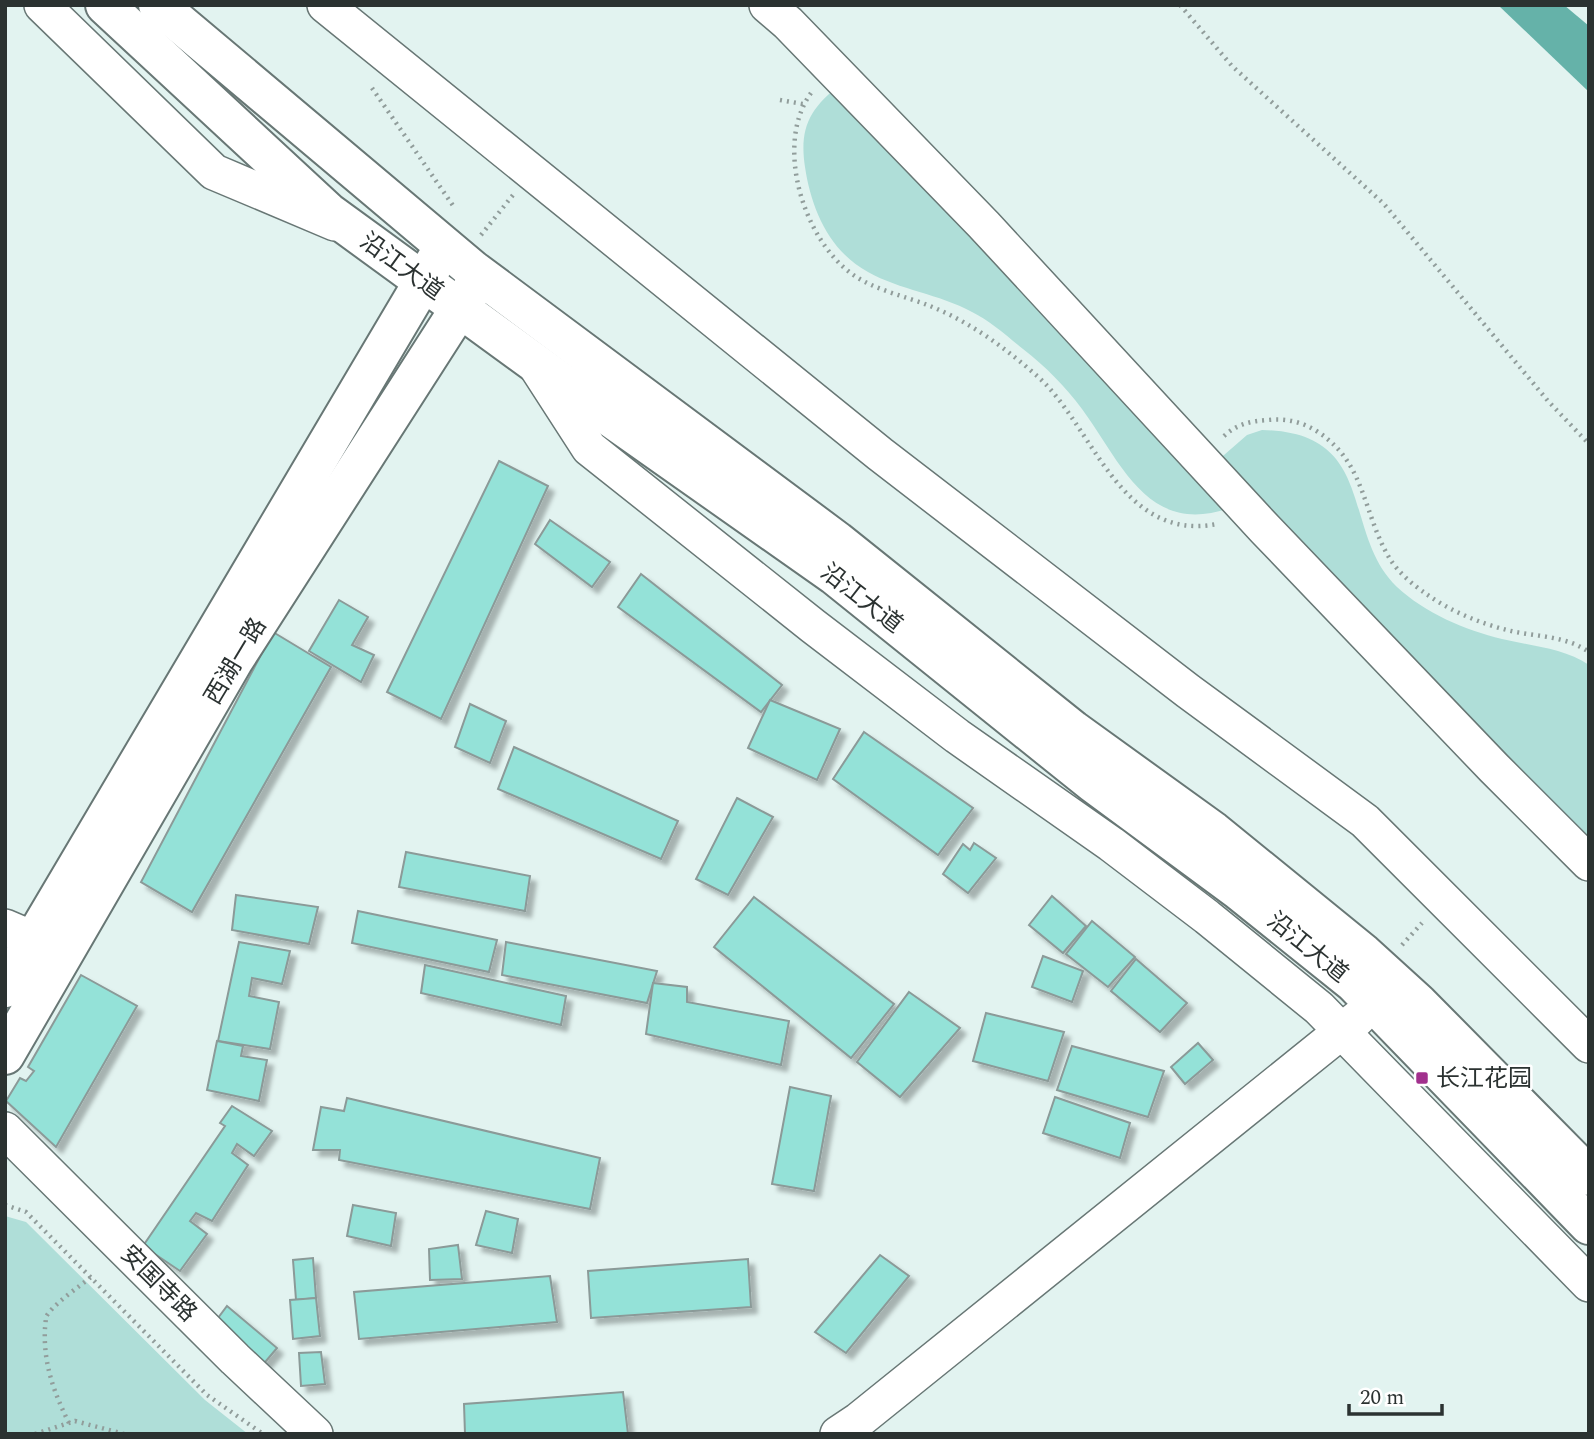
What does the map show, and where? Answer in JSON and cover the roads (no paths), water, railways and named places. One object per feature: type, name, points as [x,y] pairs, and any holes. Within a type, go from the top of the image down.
[{"type":"main road","name":"沿江大道","points":[[106,5],[328,212],[354,232],[834,575],[1093,783],[1248,899],[1354,983],[1377,987],[1418,1003],[1589,1176]]},
{"type":"main road","name":"沿江大道","points":[[158,5],[462,261],[837,541],[1073,730],[1213,831],[1377,987],[1589,1225]]},
{"type":"main road","name":"西湖一路","points":[[5,988],[19,933],[423,283],[462,261]]},
{"type":"main road","name":"西湖一路","points":[[5,1055],[234,660],[459,309],[462,261]]},
{"type":"street","points":[[42,5],[214,172],[354,232]]},
{"type":"street","points":[[325,5],[891,463],[1188,691],[1365,821],[1589,1045]]},
{"type":"street","points":[[767,5],[788,23],[984,225],[1252,515],[1494,768],[1589,863]]},
{"type":"street","points":[[534,363],[589,447],[813,626],[946,727],[1111,844],[1207,917],[1319,1008],[1589,1284]]},
{"type":"street","points":[[838,1434],[859,1420],[1342,1031],[1377,987]]},
{"type":"street","name":"安国寺路","points":[[5,1130],[235,1359],[316,1434]]},
{"type":"place","name":"长江花园","points":[[1422,1078]]}]
